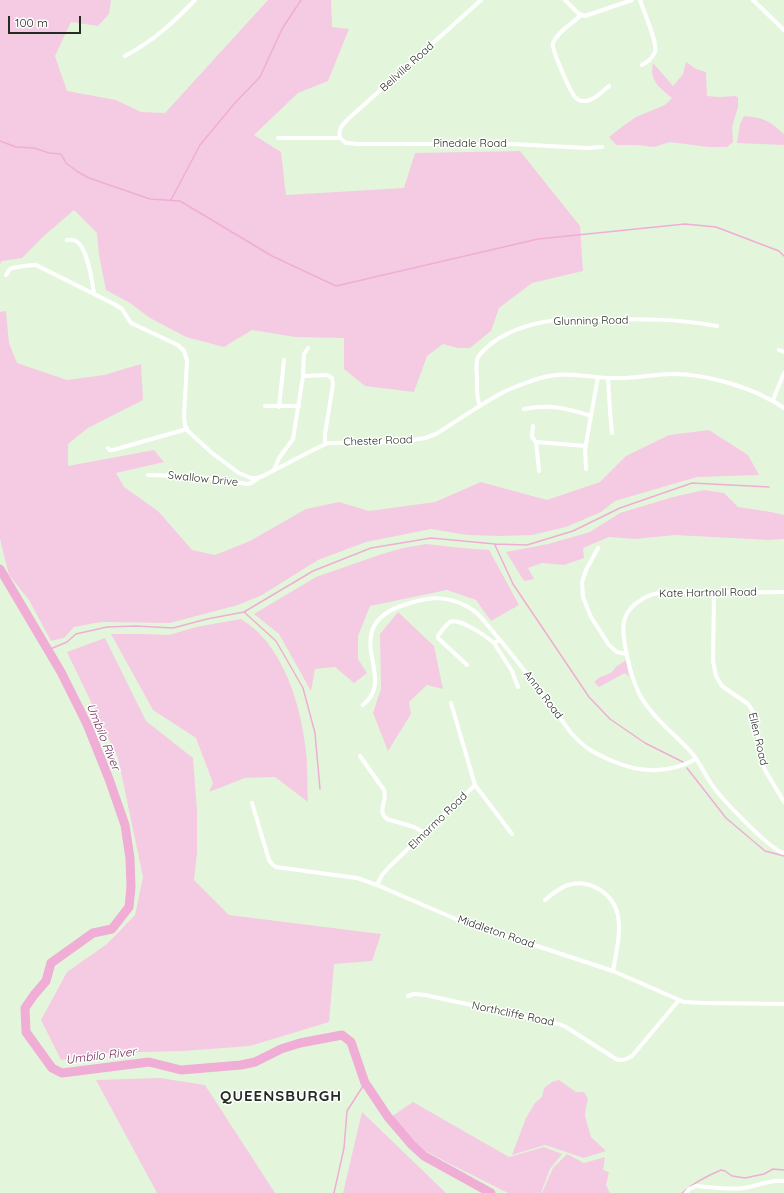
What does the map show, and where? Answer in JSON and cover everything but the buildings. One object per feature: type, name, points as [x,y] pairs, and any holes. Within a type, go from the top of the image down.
[{"type":"street","points":[[125,56],[152,40],[173,23],[196,0]]},
{"type":"street","name":"Bellville Road","points":[[340,138],[339,135],[341,128],[348,120],[481,0]]},
{"type":"street","points":[[565,0],[581,15],[585,16],[632,0]]},
{"type":"street","points":[[640,0],[656,48],[650,61],[642,65]]},
{"type":"street","points":[[753,0],[784,30]]},
{"type":"street","points":[[581,15],[557,37],[553,44],[554,54],[572,94],[577,99],[582,101],[589,100],[609,86]]},
{"type":"street","name":"Pinedale Road","points":[[278,138],[340,138],[346,143],[358,144],[512,144],[587,148],[602,147]]},
{"type":"street","points":[[67,240],[77,241],[83,249],[89,262],[94,294]]},
{"type":"street","points":[[6,275],[10,269],[34,265],[114,304],[122,309],[131,323],[178,345],[186,355],[188,363],[184,418],[187,429],[193,437],[236,472],[244,476],[257,478]]},
{"type":"street","name":"Glunning Road","points":[[480,406],[477,395],[476,365],[478,358],[480,354],[497,339],[510,332],[544,322],[557,320],[665,320],[702,323],[717,326]]},
{"type":"street","points":[[274,470],[279,458],[293,439],[303,376],[304,354],[308,348]]},
{"type":"street","points":[[779,350],[784,352]]},
{"type":"street","points":[[279,407],[284,360]]},
{"type":"street","points":[[773,400],[784,373]]},
{"type":"street","name":"Chester Road","points":[[257,478],[325,444],[336,442],[399,442],[424,438],[436,434],[501,394],[516,387],[550,376],[563,374],[608,378],[627,378],[664,374],[689,375],[729,383],[773,400],[784,408]]},
{"type":"street","points":[[303,376],[327,375],[332,378],[333,384],[325,434],[325,444]]},
{"type":"street","points":[[586,469],[586,446],[598,377]]},
{"type":"street","points":[[608,378],[612,433]]},
{"type":"street","points":[[265,406],[299,406]]},
{"type":"street","points":[[524,409],[537,406],[549,406],[569,409],[592,416]]},
{"type":"street","points":[[533,426],[532,437],[536,442],[539,471]]},
{"type":"street","points":[[108,448],[113,450],[187,429]]},
{"type":"street","points":[[536,442],[586,446]]},
{"type":"street","name":"Swallow Drive","points":[[148,475],[210,478],[246,484],[251,483],[257,478]]},
{"type":"street","points":[[598,548],[586,570],[582,582],[584,597],[589,612],[609,645],[617,652],[627,654]]},
{"type":"street","name":"Kate Hartnoll Road","points":[[784,592],[691,591],[660,592],[651,594],[642,599],[628,611],[624,621],[623,633],[627,654],[636,685],[644,701],[657,718],[696,758],[711,784],[731,808],[770,844],[781,853],[784,853]]},
{"type":"street","name":"Ellen Road","points":[[714,592],[713,661],[716,676],[722,686],[748,704],[754,713],[762,762],[765,770],[784,802]]},
{"type":"street","name":"Anna Road","points":[[363,705],[371,698],[375,682],[375,672],[370,645],[372,632],[376,624],[384,615],[401,606],[428,598],[452,600],[474,610],[509,650],[572,734],[582,745],[619,764],[643,770],[657,770],[681,766],[696,758]]},
{"type":"street","points":[[467,665],[438,638],[449,623],[455,621],[462,622],[494,643],[512,671],[518,687]]},
{"type":"street","points":[[494,643],[500,640]]},
{"type":"street","name":"Elmarmo Road","points":[[377,884],[382,875],[390,866],[475,785],[451,703]]},
{"type":"street","points":[[360,756],[384,790],[386,796],[382,810],[385,817],[425,832]]},
{"type":"street","points":[[475,785],[512,834]]},
{"type":"street","name":"Middleton Road","points":[[252,803],[267,856],[270,863],[279,867],[355,877],[377,884],[458,920],[613,971],[679,1000],[690,1002],[784,1004]]},
{"type":"street","points":[[545,900],[559,889],[570,885],[582,884],[597,887],[606,893],[618,914],[619,936],[613,971]]},
{"type":"street","name":"Northcliffe Road","points":[[408,996],[414,994],[425,995],[560,1024],[621,1061],[632,1056],[679,1000]]},
{"type":"street","points":[[686,1193],[696,1186],[742,1188],[757,1186],[775,1180],[784,1180]]},
{"type":"shaded area","points":[[0,0],[111,0],[109,14],[98,26],[71,22],[55,56],[67,91],[116,100],[141,112],[165,113],[268,0],[331,0],[332,27],[349,29],[328,81],[298,93],[254,135],[281,152],[286,195],[404,188],[415,153],[520,151],[580,226],[583,271],[532,283],[499,308],[491,331],[470,348],[458,348],[443,344],[427,356],[414,392],[365,386],[344,369],[344,338],[295,337],[252,330],[224,347],[186,337],[150,318],[130,303],[106,290],[99,255],[97,233],[74,210],[45,235],[22,258],[2,261],[0,264]]},
{"type":"shaded area","points":[[686,62],[696,69],[706,72],[707,96],[738,97],[738,107],[732,127],[733,142],[727,147],[708,147],[670,142],[654,147],[616,145],[609,137],[636,117],[665,105],[672,98],[656,84],[652,69],[653,63],[673,86],[683,74]]},
{"type":"shaded area","points":[[744,116],[766,120],[784,134],[784,145],[737,143],[740,124]]},
{"type":"shaded area","points":[[6,311],[9,343],[17,363],[67,380],[104,375],[141,364],[143,400],[88,428],[68,444],[68,466],[154,450],[164,462],[116,473],[124,487],[158,511],[192,550],[215,555],[250,541],[306,509],[339,502],[369,511],[435,502],[481,482],[547,500],[600,482],[626,456],[669,435],[709,430],[748,455],[759,475],[697,477],[615,501],[601,512],[566,527],[532,535],[467,535],[431,529],[366,542],[318,560],[262,595],[238,605],[170,623],[101,622],[74,627],[64,638],[51,641],[29,600],[9,575],[0,539],[0,312]]},
{"type":"shaded area","points":[[704,490],[724,493],[738,507],[784,515],[784,539],[768,540],[675,535],[635,539],[609,537],[583,548],[584,558],[564,565],[542,563],[528,568],[534,579],[524,581],[506,552],[548,544],[590,532],[620,513],[673,497]]},
{"type":"shaded area","points":[[426,544],[489,550],[519,605],[491,621],[476,600],[447,590],[370,606],[358,636],[358,659],[367,673],[354,683],[335,667],[315,669],[311,691],[279,634],[254,614],[316,577],[382,554]]},
{"type":"shaded area","points":[[398,612],[434,646],[443,689],[427,685],[409,702],[411,714],[388,751],[373,713],[381,689],[380,634]]},
{"type":"shaded area","points":[[241,619],[256,630],[268,643],[284,669],[290,684],[303,729],[307,766],[308,802],[275,777],[245,778],[209,792],[213,783],[196,738],[153,710],[111,634],[169,635],[196,627]]},
{"type":"shaded area","points":[[105,638],[146,721],[193,758],[197,811],[197,853],[194,880],[229,915],[381,934],[372,961],[334,964],[329,1022],[250,1046],[183,1051],[106,1053],[61,1060],[41,1020],[67,972],[107,944],[135,915],[143,877],[118,758],[67,652]]},
{"type":"shaded area","points":[[626,660],[629,677],[625,673],[599,687],[594,682],[600,677],[611,673],[616,667]]},
{"type":"shaded area","points":[[160,1078],[205,1085],[275,1193],[157,1193],[96,1080]]},
{"type":"shaded area","points":[[559,1080],[576,1092],[584,1092],[588,1099],[585,1116],[591,1137],[606,1151],[584,1158],[545,1145],[512,1155],[526,1118],[535,1103],[542,1097],[544,1088],[552,1082]]},
{"type":"shaded area","points":[[413,1102],[509,1157],[544,1147],[562,1154],[550,1169],[541,1193],[508,1193],[420,1148],[391,1117]]},
{"type":"shaded area","points":[[362,1112],[446,1193],[343,1193]]},
{"type":"shaded area","points":[[567,1154],[584,1163],[605,1157],[603,1170],[609,1172],[606,1185],[610,1193],[542,1193],[553,1168]]},
{"type":"waterway","points":[[171,200],[200,145],[234,104],[260,77],[282,29],[301,0]]},
{"type":"waterway","points":[[0,141],[16,147],[34,148],[49,153],[61,154],[66,163],[89,178],[150,199],[180,201],[272,256],[336,286],[538,239],[685,224],[716,227],[779,251],[784,256]]},
{"type":"waterway","points":[[48,650],[67,642],[76,634],[107,627],[136,626],[173,628],[207,619],[244,612],[313,571],[371,548],[431,538],[495,544],[527,545],[573,531],[620,508],[692,483],[769,487]]},
{"type":"waterway","points":[[495,545],[513,584],[589,697],[610,719],[645,743],[683,762]]},
{"type":"waterway","name":"Umbilo River","points":[[0,569],[61,672],[87,724],[109,779],[125,825],[130,858],[131,887],[129,907],[112,929],[93,933],[51,963],[46,981],[25,1008],[26,1032],[52,1068],[62,1073],[149,1062],[181,1070],[241,1065],[255,1062],[281,1049],[300,1043],[342,1035],[351,1042],[365,1083],[388,1117],[412,1145],[424,1156],[491,1193]]},
{"type":"waterway","points":[[244,612],[276,641],[303,688],[315,733],[320,789]]},
{"type":"waterway","points":[[687,768],[726,818],[765,851],[784,856]]},
{"type":"waterway","points":[[334,1193],[344,1148],[347,1111],[365,1083]]},
{"type":"waterway","points":[[682,1193],[696,1182],[721,1170],[732,1176],[745,1178],[764,1174],[773,1169],[784,1170]]},
{"type":"district","name":"QUEENSBURGH","points":[[281,1096]]}]
